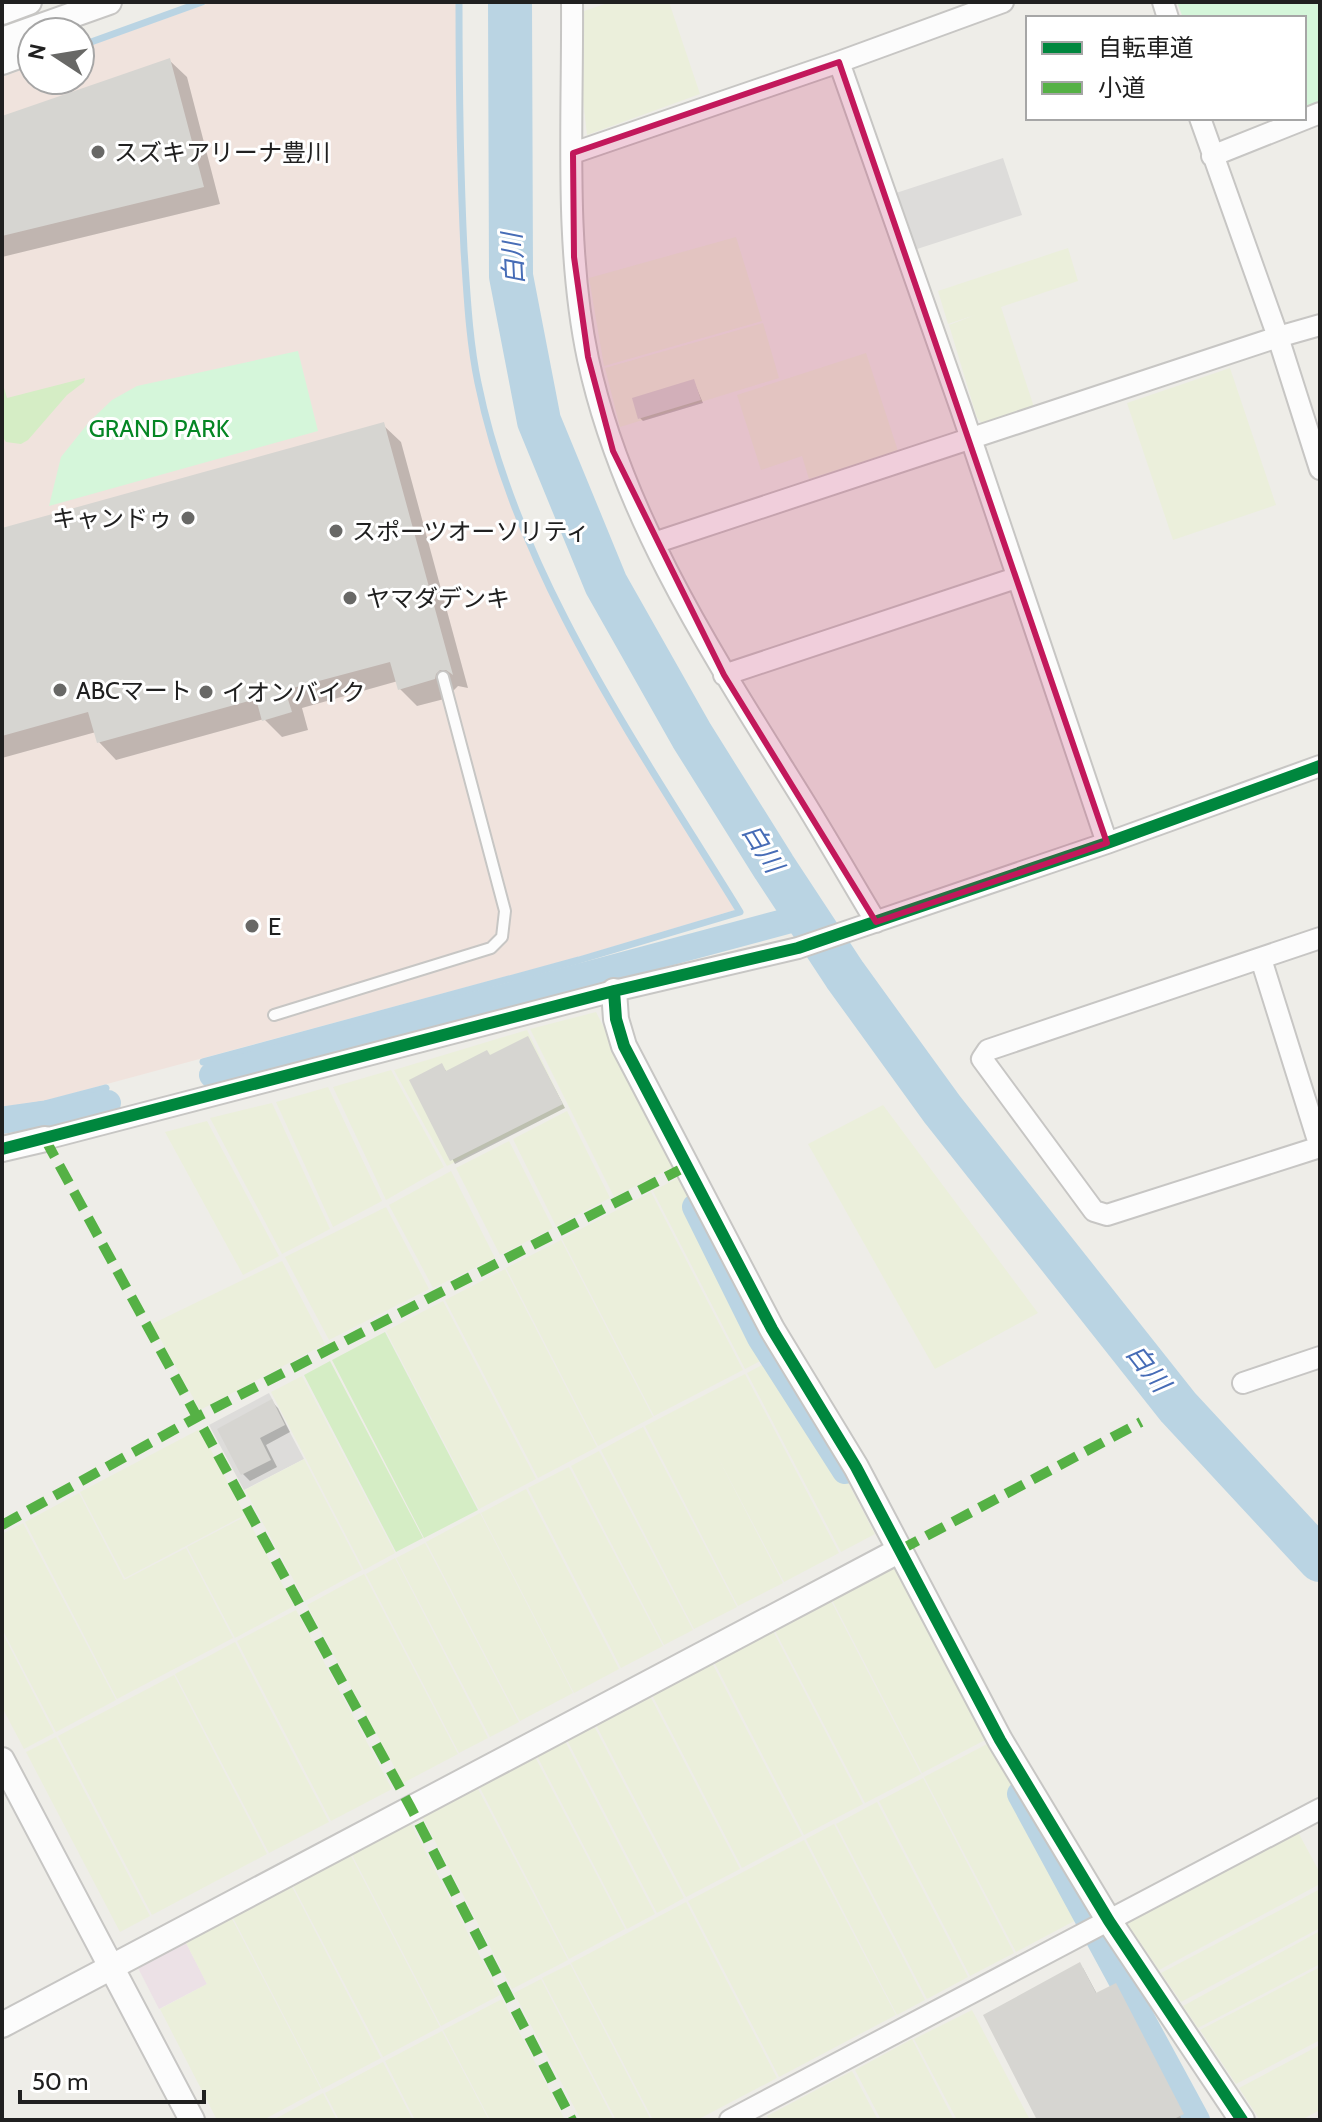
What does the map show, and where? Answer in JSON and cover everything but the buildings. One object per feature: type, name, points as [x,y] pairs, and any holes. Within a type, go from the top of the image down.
[{"type":"street","points":[[2,12],[29,2]]},
{"type":"street","points":[[2,40],[109,2]]},
{"type":"street","points":[[96,19],[128,2]]},
{"type":"street","points":[[572,2],[574,257],[588,357],[613,451],[654,543],[724,675],[876,922]]},
{"type":"street","points":[[573,153],[1003,2]]},
{"type":"street","points":[[839,62],[1107,843]]},
{"type":"street","points":[[1201,120],[1318,456]]},
{"type":"street","points":[[1212,156],[1302,120]]},
{"type":"street","points":[[654,543],[1320,325]]},
{"type":"street","points":[[724,675],[1016,578]]},
{"type":"street","points":[[2,1149],[614,991],[798,948],[1107,843],[1320,766]]},
{"type":"street","points":[[1261,959],[1320,1147],[1107,1215],[1094,1211],[982,1059],[988,1050],[1320,938]]},
{"type":"street","points":[[614,991],[616,1019],[631,1060],[772,1329],[856,1467],[892,1554],[1000,1740],[1098,1926],[1242,2120]]},
{"type":"street","points":[[1243,1383],[1320,1357]]},
{"type":"street","points":[[2,2025],[892,1554]]},
{"type":"street","points":[[2,1760],[192,2120]]},
{"type":"street","points":[[730,2120],[1320,1809]]},
{"type":"lane","points":[[274,1015],[491,948],[502,937],[505,911],[443,677]]},
{"type":"highlighted area","points":[[839,62],[1107,843],[876,922],[724,675],[613,451],[588,357],[574,257],[573,153]]},
{"type":"shaded area","points":[[212,2],[456,2],[457,165],[464,287],[475,383],[496,461],[530,553],[606,699],[735,910],[578,957],[44,1101],[2,1107],[2,77],[16,72],[16,96],[96,96],[96,43]]},
{"type":"shaded area","points":[[1003,158],[1022,215],[914,250],[896,193]]},
{"type":"shaded area","points":[[269,1393],[304,1459],[244,1490],[209,1425]]},
{"type":"shaded area","points":[[184,1939],[207,1984],[159,2009],[136,1964]]},
{"type":"green space","points":[[611,2],[669,2],[700,94],[587,135],[583,100],[584,11]]},
{"type":"green space","points":[[1177,2],[1320,2],[1320,102],[1306,107],[1306,16],[1182,16]]},
{"type":"green space","points":[[736,237],[762,321],[604,366],[589,278]]},
{"type":"green space","points":[[1068,248],[1078,281],[1001,307],[1034,407],[984,425],[977,418],[949,325],[975,315],[948,324],[938,291]]},
{"type":"green space","points":[[763,323],[779,378],[620,427],[605,368]]},
{"type":"green space","name":"GRAND PARK","points":[[298,351],[318,431],[49,506],[61,457],[89,422],[112,400],[137,386]]},
{"type":"green space","points":[[866,353],[898,451],[809,479],[802,456],[761,470],[737,395]]},
{"type":"green space","points":[[1230,368],[1276,505],[1173,540],[1127,403]]},
{"type":"green space","points":[[85,378],[28,440],[21,444],[6,442],[2,436],[2,381],[7,398]]},
{"type":"green space","points":[[596,1012],[675,1166],[614,1197],[530,1029]]},
{"type":"green space","points":[[527,1030],[565,1108],[447,1166],[394,1070]]},
{"type":"green space","points":[[391,1070],[444,1167],[386,1200],[333,1087]]},
{"type":"green space","points":[[328,1087],[382,1201],[333,1227],[276,1102]]},
{"type":"green space","points":[[272,1103],[330,1229],[282,1254],[210,1118]]},
{"type":"green space","points":[[883,1105],[1038,1313],[935,1369],[808,1144]]},
{"type":"green space","points":[[567,1111],[610,1198],[556,1226],[513,1139]]},
{"type":"green space","points":[[207,1121],[279,1256],[243,1275],[165,1132]]},
{"type":"green space","points":[[509,1141],[553,1228],[500,1255],[456,1168]]},
{"type":"green space","points":[[451,1171],[495,1258],[433,1288],[389,1205]]},
{"type":"green space","points":[[687,1173],[779,1351],[745,1369],[653,1191]]},
{"type":"green space","points":[[651,1192],[743,1370],[654,1416],[562,1239]]},
{"type":"green space","points":[[386,1207],[429,1289],[329,1340],[285,1257]]},
{"type":"green space","points":[[561,1240],[653,1417],[598,1446],[506,1268]]},
{"type":"green space","points":[[282,1261],[325,1344],[200,1410],[152,1324]]},
{"type":"green space","points":[[505,1269],[597,1447],[538,1478],[445,1300]]},
{"type":"green space","points":[[443,1301],[536,1479],[479,1509],[386,1331]]},
{"type":"green space","points":[[385,1332],[478,1510],[424,1538],[332,1360]]},
{"type":"green space","points":[[781,1355],[875,1534],[841,1552],[747,1373]]},
{"type":"green space","points":[[330,1361],[423,1538],[396,1552],[304,1375]]},
{"type":"green space","points":[[745,1374],[839,1553],[784,1582],[715,1452],[783,1583],[738,1606],[645,1426]]},
{"type":"green space","points":[[302,1376],[395,1553],[364,1570],[271,1392]]},
{"type":"green space","points":[[643,1427],[737,1607],[694,1629],[601,1450]]},
{"type":"green space","points":[[200,1429],[245,1515],[125,1578],[80,1492]]},
{"type":"green space","points":[[599,1451],[693,1630],[664,1645],[571,1466]]},
{"type":"green space","points":[[304,1459],[362,1570],[305,1601],[245,1490]]},
{"type":"green space","points":[[569,1467],[663,1646],[621,1668],[528,1488]]},
{"type":"green space","points":[[526,1489],[619,1669],[574,1693],[481,1513]]},
{"type":"green space","points":[[79,1493],[124,1580],[186,1548],[233,1638],[117,1699],[25,1522]]},
{"type":"green space","points":[[480,1513],[573,1693],[520,1721],[426,1542]]},
{"type":"green space","points":[[246,1516],[294,1606],[235,1638],[187,1547]]},
{"type":"green space","points":[[23,1523],[116,1700],[56,1732],[2,1629],[2,1534]]},
{"type":"green space","points":[[425,1543],[519,1722],[490,1737],[396,1558]]},
{"type":"green space","points":[[395,1558],[488,1738],[459,1753],[366,1574]]},
{"type":"green space","points":[[896,1564],[987,1739],[922,1773],[831,1598]]},
{"type":"green space","points":[[364,1574],[458,1754],[403,1783],[307,1605]]},
{"type":"green space","points":[[830,1599],[921,1774],[865,1803],[774,1629]]},
{"type":"green space","points":[[296,1610],[392,1789],[331,1821],[237,1641]]},
{"type":"green space","points":[[772,1629],[863,1804],[804,1835],[713,1660]]},
{"type":"green space","points":[[2,1632],[54,1733],[24,1749],[2,1707]]},
{"type":"green space","points":[[235,1642],[329,1822],[269,1853],[175,1674]]},
{"type":"green space","points":[[711,1661],[802,1836],[742,1868],[651,1693]]},
{"type":"green space","points":[[174,1675],[267,1854],[152,1915],[58,1736]]},
{"type":"green space","points":[[649,1694],[740,1869],[686,1897],[595,1723]]},
{"type":"green space","points":[[593,1724],[684,1898],[657,1913],[566,1738]]},
{"type":"green space","points":[[56,1737],[150,1916],[120,1932],[26,1752]]},
{"type":"green space","points":[[564,1739],[655,1914],[627,1929],[536,1754]]},
{"type":"green space","points":[[989,1743],[1080,1918],[1016,1952],[924,1777]]},
{"type":"green space","points":[[534,1755],[625,1929],[569,1959],[478,1784]]},
{"type":"green space","points":[[923,1778],[1014,1953],[970,1976],[879,1801]]},
{"type":"green space","points":[[476,1785],[568,1960],[512,1989],[421,1814]]},
{"type":"green space","points":[[877,1802],[968,1977],[927,1999],[836,1824]]},
{"type":"green space","points":[[409,1820],[500,1995],[441,2026],[350,1851]]},
{"type":"green space","points":[[834,1824],[925,2000],[897,2015],[806,1839]]},
{"type":"green space","points":[[1298,1832],[1320,1873],[1320,1884],[1159,1970],[1127,1923]]},
{"type":"green space","points":[[804,1840],[896,2015],[779,2077],[688,1901]]},
{"type":"green space","points":[[349,1852],[440,2027],[383,2057],[291,1882]]},
{"type":"green space","points":[[290,1883],[381,2058],[322,2089],[231,1914]]},
{"type":"green space","points":[[1320,1889],[1320,1928],[1181,2002],[1161,1973]]},
{"type":"green space","points":[[686,1902],[777,2078],[697,2120],[653,2120],[571,1963]]},
{"type":"green space","points":[[230,1915],[321,2089],[263,2120],[217,2120],[160,2009],[207,1984],[184,1939]]},
{"type":"green space","points":[[1320,1931],[1320,1964],[1198,2028],[1183,2006]]},
{"type":"green space","points":[[570,1964],[651,2120],[616,2120],[542,1978]]},
{"type":"green space","points":[[1320,1967],[1320,2040],[1236,2084],[1200,2030]]},
{"type":"green space","points":[[541,1979],[614,2120],[581,2120],[514,1993]]},
{"type":"green space","points":[[502,1999],[565,2120],[490,2120],[443,2030]]},
{"type":"green space","points":[[972,2010],[1030,2120],[957,2120],[914,2039]]},
{"type":"green space","points":[[442,2031],[489,2120],[415,2120],[385,2061]]},
{"type":"green space","points":[[912,2039],[954,2120],[881,2120],[855,2070]]},
{"type":"green space","points":[[1320,2045],[1320,2110],[1301,2120],[1260,2120],[1239,2088]]},
{"type":"green space","points":[[383,2062],[413,2120],[339,2120],[325,2093]]},
{"type":"green space","points":[[852,2071],[878,2120],[769,2120],[767,2116]]},
{"type":"green space","points":[[323,2093],[337,2120],[273,2120]]},
{"type":"waterway","points":[[96,40],[202,2]]},
{"type":"waterway","points":[[203,1062],[579,960],[740,912],[586,658],[551,591],[521,523],[496,454],[478,383],[469,317],[462,188],[459,2]]},
{"type":"waterway","name":"白川","points":[[510,2],[511,276],[539,421],[606,584],[692,736],[774,867],[845,975],[942,1109],[1178,1407],[1320,1560]]},
{"type":"waterway","points":[[212,1075],[806,916]]},
{"type":"waterway","points":[[2,1110],[45,1104],[106,1088]]},
{"type":"waterway","points":[[2,1121],[108,1103]]},
{"type":"waterway","points":[[695,1207],[760,1338],[845,1471]]},
{"type":"waterway","points":[[1020,1794],[1197,2120]]},
{"type":"marked path","points":[[45,1139],[411,1808],[572,2120]]},
{"type":"marked path","points":[[2,1525],[199,1416],[687,1166]]},
{"type":"marked path","points":[[900,1550],[1141,1422]]},
{"type":"cycle path","points":[[2,1149],[614,991],[798,948],[1107,843],[1320,766]]},
{"type":"cycle path","points":[[614,991],[616,1019],[624,1046],[772,1329],[856,1467],[1000,1740],[1109,1921],[1242,2120]]},
{"type":"place","name":"スズキアリーナ豊川","points":[[98,152]]},
{"type":"place","name":"キャンドゥ","points":[[188,518]]},
{"type":"place","name":"スポーツオーソリティ","points":[[336,531]]},
{"type":"place","name":"ヤマダデンキ","points":[[350,598]]},
{"type":"place","name":"ABCマート","points":[[60,690]]},
{"type":"place","name":"イオンバイク","points":[[206,692]]},
{"type":"place","name":"E","points":[[252,926]]}]
